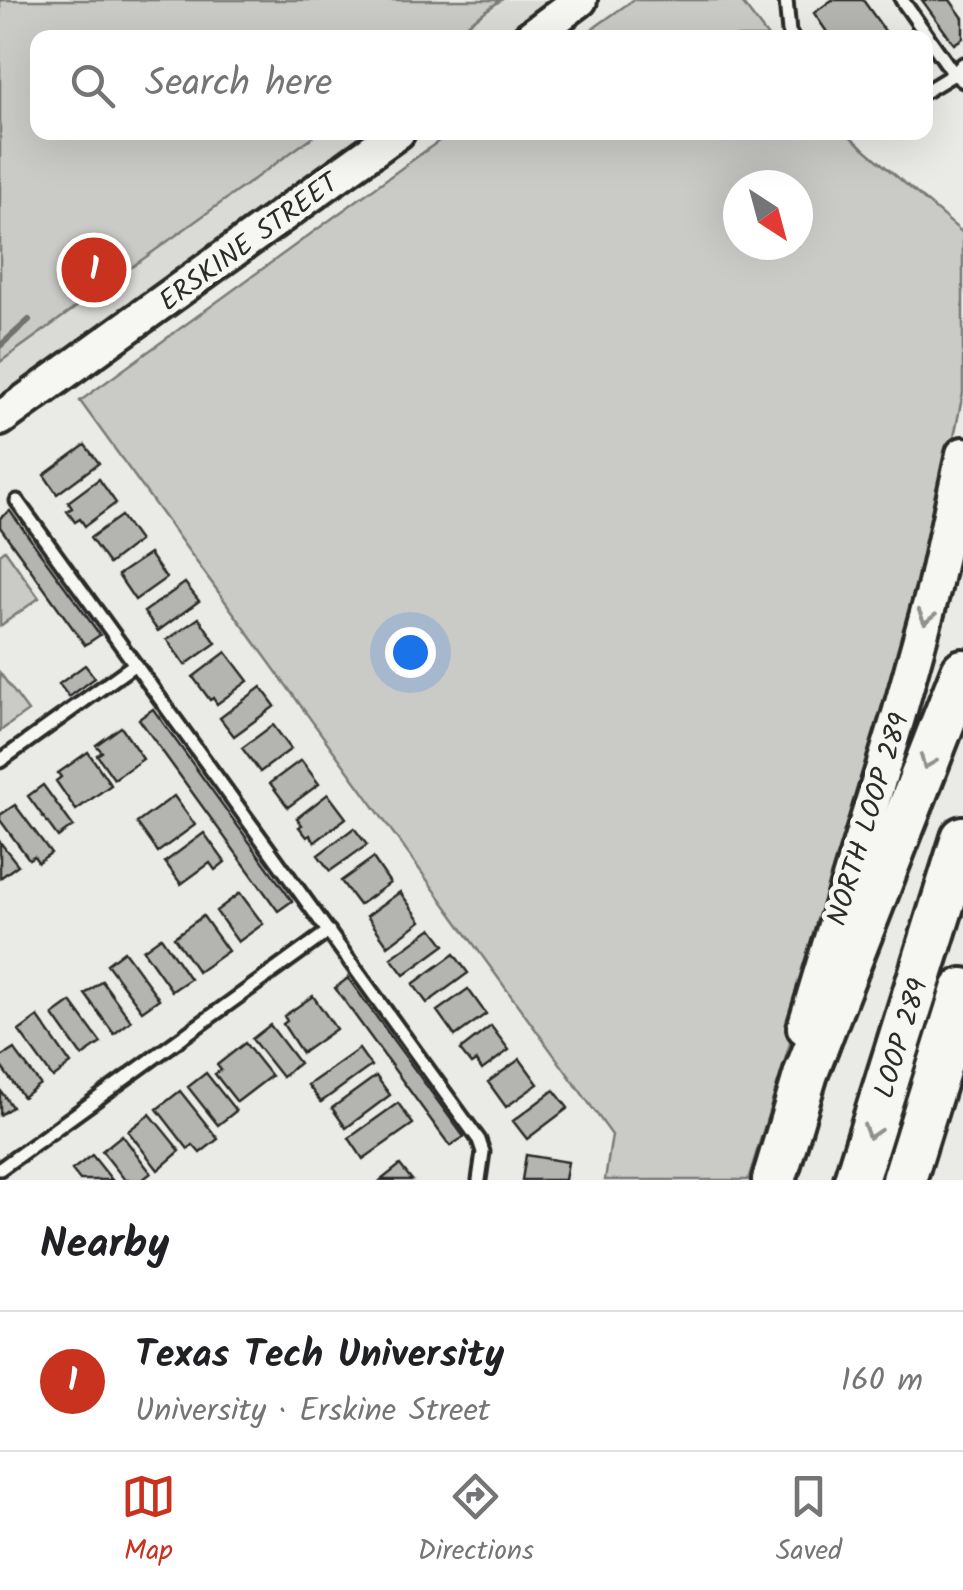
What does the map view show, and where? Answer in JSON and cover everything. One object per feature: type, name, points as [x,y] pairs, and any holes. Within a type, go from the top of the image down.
[{"type":"highway","points":[[774,1180],[806,1074],[963,671]]},
{"type":"highway","name":"LOOP 289","points":[[856,1180],[963,838]]},
{"type":"highway","name":"LOOP 289","points":[[904,1180],[963,990]]},
{"type":"highway","points":[[924,1180],[963,1048]]},
{"type":"main road","points":[[540,30],[580,0]]},
{"type":"main road","name":"ERSKINE STREET","points":[[0,419],[387,140]]},
{"type":"main road","name":"NORTH LOOP 289","points":[[758,1180],[899,714],[934,588],[963,454]]},
{"type":"lane","points":[[786,0],[789,30]]},
{"type":"lane","points":[[902,0],[926,30]]},
{"type":"lane","points":[[933,39],[960,73],[933,87]]},
{"type":"lane","points":[[17,502],[479,1140],[484,1152],[480,1180]]},
{"type":"lane","points":[[0,761],[135,664]]},
{"type":"lane","points":[[0,1169],[329,931]]},
{"type":"shaded area","points":[[0,0],[558,0],[517,30],[30,30],[30,140],[367,140],[0,407]]},
{"type":"shaded area","points":[[0,0],[501,0],[459,30],[30,30],[30,140],[308,140],[0,362]]},
{"type":"shaded area","points":[[633,0],[740,0],[763,30],[591,30]]},
{"type":"shaded area","points":[[440,140],[854,140],[963,233],[963,393],[926,574],[828,920],[748,1180],[605,1180],[612,1135],[80,401]]},
{"type":"shaded area","points":[[5,550],[39,598],[0,626],[0,554]]},
{"type":"shaded area","points":[[0,673],[28,711],[0,731]]},
{"type":"building","points":[[832,0],[863,0],[884,30],[826,30],[814,13]]},
{"type":"building","points":[[922,0],[950,0],[963,18],[963,38],[954,44]]},
{"type":"building","points":[[85,445],[99,463],[57,494],[44,475]]},
{"type":"building","points":[[99,479],[116,503],[85,526],[80,519],[75,522],[67,511],[72,508],[68,502]]},
{"type":"building","points":[[10,511],[100,635],[85,645],[0,527],[0,518]]},
{"type":"building","points":[[121,516],[139,541],[109,564],[90,538]]},
{"type":"building","points":[[149,554],[166,578],[135,600],[118,575]]},
{"type":"building","points":[[185,583],[199,601],[158,631],[144,612]]},
{"type":"building","points":[[199,618],[216,643],[185,665],[167,640]]},
{"type":"building","points":[[226,652],[248,681],[217,704],[193,677]]},
{"type":"building","points":[[85,665],[95,678],[69,697],[59,684]]},
{"type":"building","points":[[261,687],[275,706],[234,736],[220,718]]},
{"type":"building","points":[[153,709],[292,901],[278,911],[139,719]]},
{"type":"building","points":[[273,725],[291,749],[260,772],[242,748]]},
{"type":"building","points":[[121,727],[143,759],[114,779],[97,755],[102,752],[96,745]]},
{"type":"building","points":[[88,752],[111,785],[76,810],[56,781],[61,777],[58,773]]},
{"type":"building","points":[[301,760],[319,784],[288,807],[270,783]]},
{"type":"building","points":[[43,785],[73,826],[58,837],[28,796]]},
{"type":"building","points":[[328,794],[346,818],[315,842],[299,827],[302,825],[297,818]]},
{"type":"building","points":[[174,796],[195,825],[158,852],[137,823]]},
{"type":"building","points":[[15,805],[51,853],[38,862],[34,856],[29,859],[0,820],[0,815]]},
{"type":"building","points":[[354,828],[367,845],[330,871],[318,855]]},
{"type":"building","points":[[204,833],[225,862],[215,870],[210,863],[181,884],[165,862]]},
{"type":"building","points":[[0,842],[18,865],[0,878]]},
{"type":"building","points":[[373,858],[390,883],[359,905],[341,881]]},
{"type":"building","points":[[400,892],[421,921],[388,946],[367,916]]},
{"type":"building","points":[[240,893],[263,924],[238,942],[216,911]]},
{"type":"building","points":[[203,916],[228,951],[198,972],[174,937]]},
{"type":"building","points":[[432,928],[445,945],[404,975],[391,958]]},
{"type":"building","points":[[161,937],[190,979],[172,991],[143,950]]},
{"type":"building","points":[[124,951],[159,999],[142,1011],[107,964]]},
{"type":"building","points":[[454,954],[468,973],[427,1003],[413,984]]},
{"type":"building","points":[[348,978],[464,1137],[450,1146],[335,988]]},
{"type":"building","points":[[102,981],[131,1021],[114,1034],[85,994]]},
{"type":"building","points":[[468,989],[486,1014],[455,1036],[437,1011]]},
{"type":"building","points":[[313,996],[336,1029],[302,1053],[283,1024],[287,1021],[284,1016]]},
{"type":"building","points":[[71,1002],[101,1043],[82,1056],[53,1015]]},
{"type":"building","points":[[38,1017],[71,1064],[53,1078],[19,1031]]},
{"type":"building","points":[[270,1025],[299,1063],[282,1077],[252,1039]]},
{"type":"building","points":[[491,1026],[509,1050],[482,1070],[460,1050]]},
{"type":"building","points":[[245,1043],[271,1076],[237,1102],[215,1074],[221,1070],[217,1065]]},
{"type":"building","points":[[14,1049],[40,1084],[23,1097],[0,1065],[0,1058]]},
{"type":"building","points":[[359,1049],[371,1066],[321,1102],[308,1085]]},
{"type":"building","points":[[520,1059],[538,1084],[506,1107],[488,1082]]},
{"type":"building","points":[[206,1073],[236,1111],[218,1125],[188,1087]]},
{"type":"building","points":[[376,1076],[390,1095],[346,1128],[332,1108]]},
{"type":"building","points":[[0,1090],[12,1107],[0,1115]]},
{"type":"building","points":[[554,1090],[568,1108],[527,1139],[513,1121]]},
{"type":"building","points":[[180,1091],[218,1139],[200,1153],[193,1145],[188,1149],[157,1109]]},
{"type":"building","points":[[398,1103],[413,1124],[363,1159],[349,1138]]},
{"type":"building","points":[[150,1114],[180,1151],[158,1170],[128,1131]]},
{"type":"building","points":[[122,1135],[151,1173],[142,1180],[125,1180],[102,1151]]},
{"type":"building","points":[[92,1155],[112,1180],[80,1180],[72,1170]]},
{"type":"building","points":[[526,1155],[568,1162],[565,1180],[522,1180]]},
{"type":"building","points":[[400,1165],[412,1180],[381,1180]]},
{"type":"waterway","points":[[0,346],[29,320]]},
{"type":"place","name":"Texas Tech University","points":[[94,270]]}]
